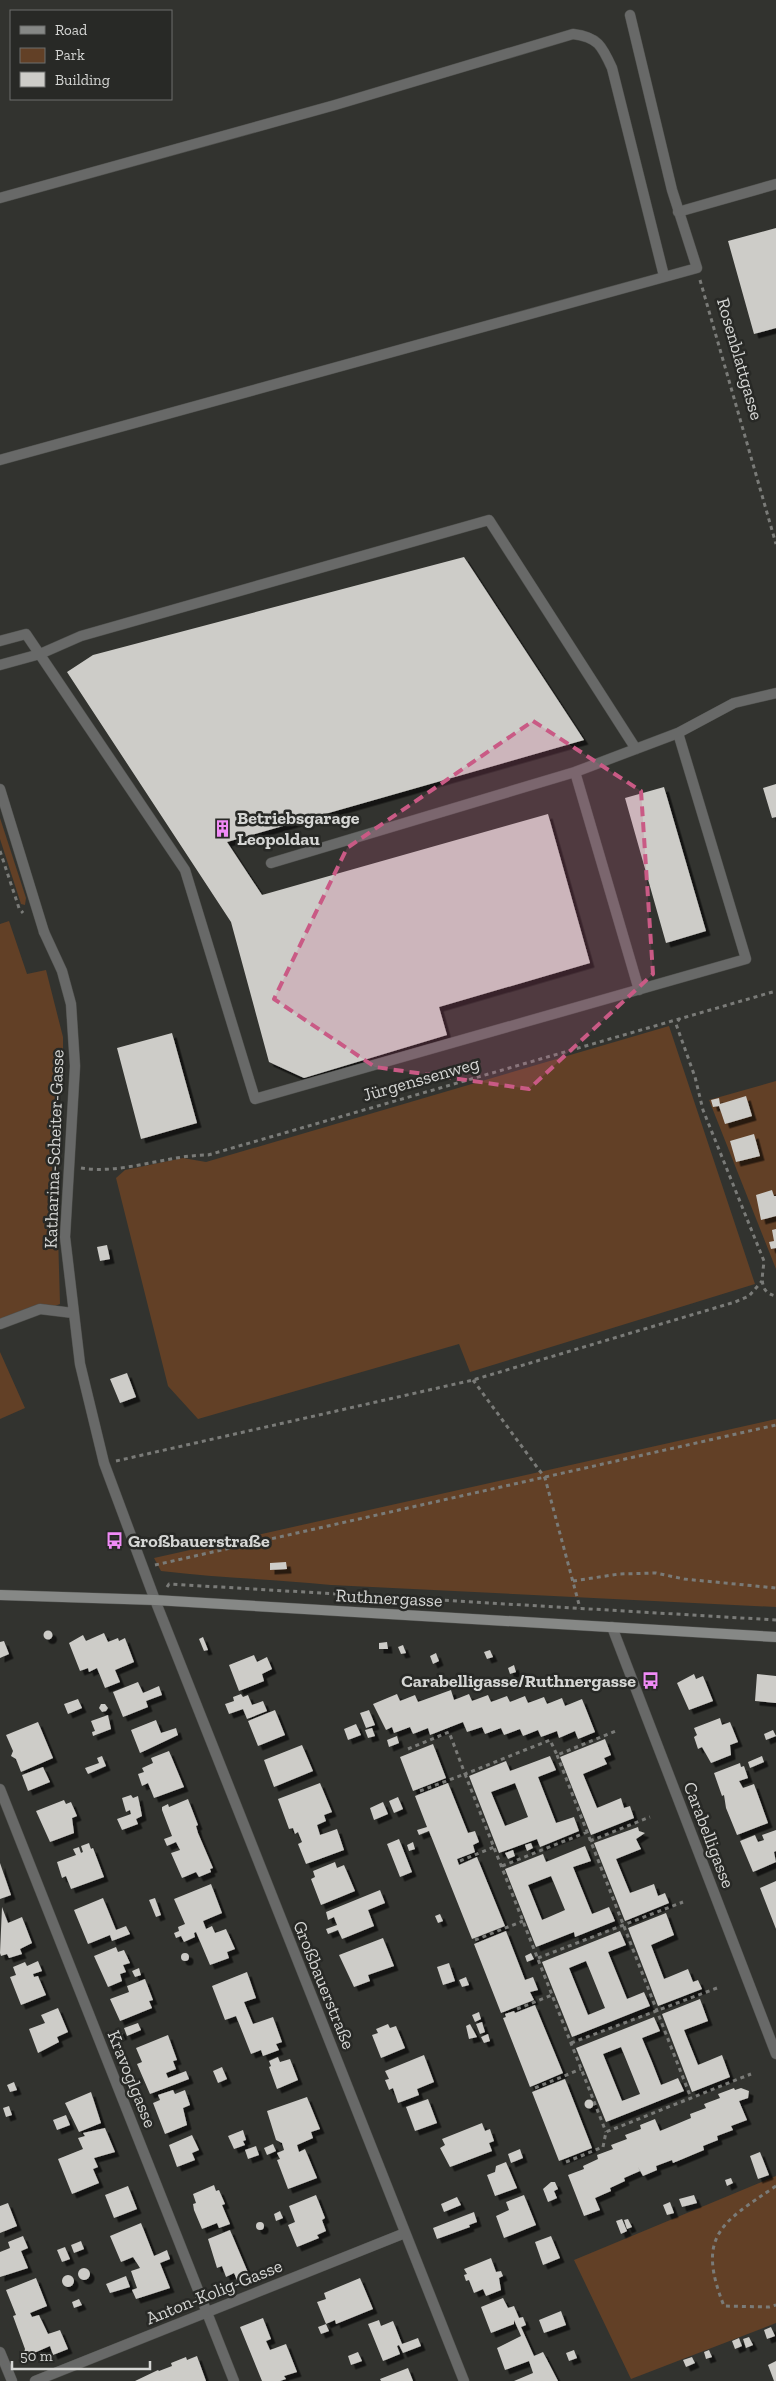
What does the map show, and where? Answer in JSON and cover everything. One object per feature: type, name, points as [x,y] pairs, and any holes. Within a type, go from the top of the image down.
[{"type":"street","points":[[0,460],[697,268],[678,212],[630,15]]},
{"type":"street","points":[[0,198],[335,105],[573,34],[588,36],[602,46],[612,68],[664,276]]},
{"type":"street","points":[[678,212],[776,184]]},
{"type":"street","points":[[0,665],[40,654],[81,636],[489,520],[636,749]]},
{"type":"street","points":[[0,641],[26,634],[185,870],[255,1099],[746,959],[678,733]]},
{"type":"street","points":[[271,863],[575,772],[678,733],[734,703],[776,693]]},
{"type":"street","points":[[575,772],[639,990]]},
{"type":"street","name":"Katharina-Scheiter-Gasse","points":[[0,789],[44,932],[62,971],[71,1004],[75,1066],[65,1237],[80,1364],[104,1463],[155,1600]]},
{"type":"street","points":[[0,1324],[40,1309],[73,1312]]},
{"type":"street","name":"Ruthnergasse","points":[[0,1596],[155,1600],[776,1637]]},
{"type":"street","name":"Großbauerstraße","points":[[155,1600],[464,2381]]},
{"type":"street","name":"Carabelligasse","points":[[612,1627],[776,2054]]},
{"type":"street","name":"Kravoglgasse","points":[[0,1789],[234,2381]]},
{"type":"street","name":"Anton-Kolig-Gasse","points":[[35,2381],[405,2233]]},
{"type":"street","points":[[0,2352],[12,2381]]},
{"type":"path","name":"Rosenblattgasse","points":[[697,268],[776,544]]},
{"type":"path","name":"Jürgenssenweg","points":[[70,1166],[97,1171],[185,1156],[208,1156],[680,1017],[776,992]]},
{"type":"path","points":[[680,1017],[676,1024],[703,1110],[764,1261],[762,1281],[764,1290],[776,1296]]},
{"type":"path","points":[[104,1463],[472,1380],[735,1302],[749,1296],[762,1281]]},
{"type":"path","points":[[472,1380],[545,1478],[580,1608]]},
{"type":"path","points":[[142,1567],[776,1426]]},
{"type":"path","points":[[573,1581],[619,1574],[656,1573],[684,1579],[776,1588]]},
{"type":"path","points":[[155,1600],[169,1584],[776,1620]]},
{"type":"path","points":[[556,1755],[616,1731]]},
{"type":"path","points":[[408,1748],[449,1732],[582,2069],[606,2132],[603,2147],[566,2162]]},
{"type":"path","points":[[420,1791],[550,1740],[691,2098]]},
{"type":"path","points":[[590,1840],[650,1817]]},
{"type":"path","points":[[502,1866],[587,1832]]},
{"type":"path","points":[[460,1861],[494,1847]]},
{"type":"path","points":[[538,1958],[683,1902]]},
{"type":"path","points":[[475,1940],[523,1921]]},
{"type":"path","points":[[571,2043],[716,1988]]},
{"type":"path","points":[[517,2009],[552,1995]]},
{"type":"path","points":[[535,2088],[582,2069]]},
{"type":"path","points":[[606,2132],[750,2074]]},
{"type":"path","points":[[776,2186],[742,2208],[716,2235],[711,2258],[716,2285],[724,2306],[769,2307],[776,2305]]},
{"type":"highlighted area","points":[[533,721],[641,791],[653,974],[529,1089],[375,1067],[274,999],[347,848]]},
{"type":"green space","points":[[0,818],[26,898],[25,905],[21,904],[0,839]]},
{"type":"green space","points":[[9,921],[27,974],[46,970],[63,1037],[63,1081],[55,1129],[60,1304],[0,1327],[0,924]]},
{"type":"green space","points":[[669,1026],[755,1284],[470,1372],[459,1344],[198,1419],[168,1386],[116,1178],[125,1170],[183,1158],[206,1162]]},
{"type":"green space","points":[[776,1081],[776,1269],[709,1100]]},
{"type":"green space","points":[[0,1352],[25,1408],[0,1419]]},
{"type":"green space","points":[[776,1419],[776,1607],[331,1585],[203,1575],[161,1571],[154,1558]]},
{"type":"green space","points":[[776,2176],[776,2323],[631,2379],[574,2260]]},
{"type":"building","points":[[776,228],[776,328],[754,334],[728,241]]},
{"type":"building","name":"Betriebsgarage Leopoldau","points":[[464,557],[584,740],[227,842],[262,895],[548,814],[590,963],[439,1007],[447,1035],[304,1078],[269,1062],[231,922],[67,672],[93,655]]},
{"type":"building","points":[[776,784],[776,817],[772,818],[763,788]]},
{"type":"building","points":[[664,787],[706,931],[666,943],[625,798]]},
{"type":"building","points":[[172,1033],[197,1123],[141,1139],[117,1048]]},
{"type":"building","points":[[746,1096],[752,1116],[725,1124],[719,1106],[713,1107],[711,1100],[719,1098],[720,1104]]},
{"type":"building","points":[[754,1134],[760,1156],[736,1162],[730,1141]]},
{"type":"building","points":[[772,1190],[774,1196],[776,1196],[776,1216],[761,1220],[756,1195]]},
{"type":"building","points":[[776,1229],[776,1248],[771,1249],[769,1242],[774,1241],[772,1230]]},
{"type":"building","points":[[107,1245],[110,1259],[100,1261],[97,1247]]},
{"type":"building","points":[[127,1373],[136,1397],[120,1403],[110,1379]]},
{"type":"building","points":[[286,1562],[287,1569],[270,1570],[270,1563]]},
{"type":"building","points":[[48,1630],[53,1635],[48,1640],[43,1635]]},
{"type":"building","points":[[104,1633],[108,1642],[118,1638],[119,1641],[125,1638],[134,1662],[115,1670],[120,1682],[105,1688],[97,1668],[89,1672],[88,1668],[80,1671],[69,1643],[83,1635],[86,1641]]},
{"type":"building","points":[[203,1637],[208,1650],[204,1651],[199,1639]]},
{"type":"building","points":[[4,1641],[9,1654],[0,1658],[0,1642]]},
{"type":"building","points":[[387,1642],[388,1649],[379,1649],[379,1643]]},
{"type":"building","points":[[403,1645],[406,1653],[401,1654],[398,1647]]},
{"type":"building","points":[[490,1650],[493,1657],[487,1659],[484,1652]]},
{"type":"building","points":[[436,1653],[439,1661],[433,1664],[430,1656]]},
{"type":"building","points":[[254,1655],[257,1662],[267,1657],[272,1669],[262,1674],[264,1681],[239,1691],[229,1665]]},
{"type":"building","points":[[514,1665],[516,1672],[510,1674],[508,1668]]},
{"type":"building","points":[[694,1674],[696,1679],[703,1676],[713,1701],[689,1710],[677,1683]]},
{"type":"building","points":[[757,1674],[776,1676],[776,1703],[755,1701]]},
{"type":"building","points":[[138,1682],[143,1693],[159,1686],[162,1695],[146,1701],[148,1707],[123,1717],[113,1692]]},
{"type":"building","points":[[451,1690],[454,1700],[469,1694],[472,1701],[488,1695],[491,1702],[507,1696],[510,1702],[525,1696],[528,1703],[544,1697],[547,1704],[562,1698],[565,1706],[582,1699],[595,1732],[578,1739],[575,1731],[559,1738],[557,1731],[541,1737],[538,1730],[523,1736],[520,1729],[504,1735],[501,1728],[485,1734],[482,1727],[467,1732],[463,1722],[430,1735],[428,1728],[413,1734],[410,1727],[394,1733],[392,1727],[386,1730],[373,1704],[397,1694],[400,1701],[415,1695],[418,1702]]},
{"type":"building","points":[[241,1694],[243,1697],[248,1695],[252,1705],[263,1701],[267,1711],[247,1719],[243,1709],[229,1714],[225,1704],[234,1701],[233,1697]]},
{"type":"building","points":[[78,1699],[82,1708],[68,1714],[64,1704]]},
{"type":"building","points":[[101,1704],[105,1704],[108,1708],[106,1711],[102,1712],[99,1708]]},
{"type":"building","points":[[275,1710],[285,1735],[258,1746],[248,1721]]},
{"type":"building","points":[[369,1710],[375,1725],[366,1728],[360,1713]]},
{"type":"building","points":[[108,1715],[111,1729],[93,1736],[92,1732],[95,1731],[91,1721]]},
{"type":"building","points":[[720,1718],[722,1725],[730,1722],[738,1742],[730,1745],[731,1755],[711,1763],[702,1747],[698,1749],[694,1737],[697,1735],[694,1728]]},
{"type":"building","points":[[156,1720],[161,1733],[176,1728],[178,1735],[140,1753],[131,1730]]},
{"type":"building","points":[[38,1722],[53,1758],[21,1772],[16,1759],[11,1756],[13,1751],[6,1735]]},
{"type":"building","points":[[356,1724],[361,1735],[348,1740],[344,1729]]},
{"type":"building","points":[[372,1728],[375,1736],[368,1738],[365,1730]]},
{"type":"building","points":[[773,1730],[776,1736],[766,1740],[764,1734]]},
{"type":"building","points":[[397,1736],[399,1743],[389,1747],[387,1740]]},
{"type":"building","points":[[605,1739],[611,1755],[604,1758],[607,1764],[583,1774],[597,1808],[621,1798],[624,1808],[630,1806],[634,1818],[591,1835],[560,1757]]},
{"type":"building","points":[[433,1744],[446,1778],[413,1791],[400,1757]]},
{"type":"building","points":[[302,1745],[313,1771],[274,1787],[264,1760]]},
{"type":"building","points":[[169,1751],[184,1787],[154,1798],[148,1783],[142,1786],[138,1774],[144,1772],[142,1768],[153,1763],[151,1758]]},
{"type":"building","points":[[102,1756],[106,1766],[88,1774],[85,1768],[99,1763],[97,1758]]},
{"type":"building","points":[[550,1756],[556,1770],[538,1777],[556,1823],[574,1817],[579,1831],[540,1847],[537,1839],[499,1853],[469,1776],[506,1761],[510,1771]],"holes":[[[515,1783],[528,1817],[505,1826],[491,1792]]]},
{"type":"building","points":[[762,1756],[764,1762],[750,1768],[748,1762]]},
{"type":"building","points":[[740,1763],[741,1767],[744,1766],[748,1778],[739,1781],[743,1788],[754,1784],[768,1823],[737,1835],[726,1808],[724,1795],[722,1796],[714,1773]]},
{"type":"building","points":[[43,1767],[50,1782],[28,1791],[22,1775]]},
{"type":"building","points":[[320,1783],[332,1812],[324,1815],[326,1821],[317,1825],[320,1835],[337,1829],[344,1850],[306,1864],[298,1844],[302,1842],[298,1832],[295,1834],[293,1828],[289,1829],[278,1799]]},
{"type":"building","points":[[448,1783],[468,1833],[475,1831],[479,1842],[473,1845],[475,1852],[457,1859],[459,1865],[477,1857],[505,1926],[472,1939],[429,1831],[419,1835],[417,1830],[427,1827],[415,1796]]},
{"type":"building","points":[[131,1795],[133,1798],[138,1796],[142,1816],[136,1819],[138,1824],[122,1830],[117,1819],[131,1814],[130,1810],[126,1812],[122,1798]]},
{"type":"building","points":[[398,1797],[403,1809],[394,1813],[389,1801]]},
{"type":"building","points":[[188,1799],[198,1825],[196,1826],[198,1833],[213,1868],[210,1869],[211,1872],[199,1877],[196,1872],[182,1878],[171,1853],[180,1850],[176,1842],[167,1846],[164,1839],[172,1836],[162,1807],[168,1804],[169,1807]]},
{"type":"building","points":[[64,1800],[66,1804],[71,1802],[77,1816],[72,1818],[74,1833],[50,1842],[36,1811]]},
{"type":"building","points":[[383,1802],[388,1814],[374,1820],[370,1808]]},
{"type":"building","points":[[638,1827],[639,1831],[645,1833],[636,1839],[641,1849],[616,1859],[630,1893],[654,1884],[658,1896],[665,1893],[669,1903],[625,1921],[594,1843]]},
{"type":"building","points":[[776,1830],[776,1851],[774,1852],[776,1862],[753,1872],[740,1841],[755,1835],[758,1842],[764,1840],[762,1835]]},
{"type":"building","points":[[399,1839],[412,1872],[400,1877],[387,1844]]},
{"type":"building","points":[[413,1842],[415,1849],[409,1851],[407,1845]]},
{"type":"building","points":[[89,1843],[91,1849],[93,1848],[104,1877],[71,1889],[66,1876],[62,1878],[57,1862],[76,1855],[73,1849],[79,1847],[81,1853],[83,1852],[81,1846]]},
{"type":"building","points":[[531,1843],[533,1848],[527,1851],[525,1845]]},
{"type":"building","points":[[585,1846],[591,1861],[573,1867],[592,1914],[609,1907],[615,1921],[575,1937],[574,1932],[536,1947],[505,1869],[543,1854],[546,1862]],"holes":[[[551,1876],[565,1910],[542,1920],[528,1885]]]},
{"type":"building","points":[[513,1850],[515,1856],[508,1859],[505,1853]]},
{"type":"building","points":[[335,1862],[337,1868],[344,1865],[355,1891],[321,1905],[311,1879],[315,1877],[313,1871]]},
{"type":"building","points":[[0,1863],[11,1895],[0,1899]]},
{"type":"building","points":[[776,1881],[776,1929],[760,1888]]},
{"type":"building","points":[[211,1884],[222,1913],[203,1921],[206,1929],[212,1926],[215,1933],[226,1929],[235,1949],[227,1952],[229,1958],[210,1965],[196,1932],[194,1933],[195,1937],[184,1942],[181,1936],[176,1938],[174,1933],[179,1931],[178,1927],[185,1924],[174,1899]]},
{"type":"building","points":[[380,1890],[385,1903],[368,1910],[374,1926],[342,1939],[338,1930],[328,1934],[326,1929],[337,1925],[334,1917],[328,1920],[326,1912]]},
{"type":"building","points":[[103,1898],[116,1930],[126,1926],[130,1934],[112,1941],[110,1935],[88,1944],[74,1910]]},
{"type":"building","points":[[155,1898],[161,1915],[156,1917],[149,1900]]},
{"type":"building","points":[[2,1907],[8,1923],[22,1917],[32,1943],[20,1949],[22,1954],[9,1958],[7,1954],[1,1956],[0,1953]]},
{"type":"building","points":[[666,1913],[674,1935],[651,1945],[664,1979],[688,1969],[693,1982],[698,1980],[702,1989],[658,2006],[628,1928]]},
{"type":"building","points":[[440,1914],[443,1921],[438,1923],[435,1916]]},
{"type":"building","points":[[506,1931],[525,1980],[533,1977],[538,1990],[530,1992],[534,2000],[501,2013],[474,1944]]},
{"type":"building","points":[[620,1931],[626,1945],[608,1952],[627,1999],[644,1992],[650,2006],[572,2037],[542,1962]],"holes":[[[586,1961],[605,2008],[588,2015],[569,1968]]]},
{"type":"building","points":[[383,1938],[394,1966],[368,1975],[370,1981],[354,1987],[339,1955]]},
{"type":"building","points":[[116,1947],[118,1952],[124,1950],[130,1963],[123,1965],[126,1972],[120,1974],[122,1981],[108,1987],[94,1956]]},
{"type":"building","points":[[185,1953],[189,1957],[185,1961],[181,1957]]},
{"type":"building","points":[[531,1953],[534,1959],[527,1962],[525,1956]]},
{"type":"building","points":[[38,1961],[42,1971],[33,1974],[34,1977],[38,1976],[46,1995],[21,2005],[10,1977],[16,1975],[13,1967],[25,1962],[27,1966]]},
{"type":"building","points":[[449,1963],[455,1981],[443,1985],[437,1967]]},
{"type":"building","points":[[139,1968],[141,1975],[135,1977],[132,1971]]},
{"type":"building","points":[[247,1972],[256,1998],[244,2002],[253,2024],[273,2017],[282,2042],[276,2044],[279,2050],[263,2056],[261,2050],[251,2054],[236,2016],[225,2020],[212,1986]]},
{"type":"building","points":[[466,1977],[469,1985],[462,1987],[459,1980]]},
{"type":"building","points":[[145,1979],[153,2000],[149,2001],[152,2008],[120,2021],[110,1999],[129,1992],[127,1986]]},
{"type":"building","points":[[700,1999],[708,2021],[684,2030],[698,2065],[722,2055],[730,2077],[692,2092],[662,2014]]},
{"type":"building","points":[[535,2005],[563,2073],[530,2087],[503,2018],[506,2017],[505,2014],[514,2011],[515,2013]]},
{"type":"building","points":[[58,2008],[68,2032],[57,2037],[59,2042],[38,2053],[29,2029],[45,2023],[41,2015]]},
{"type":"building","points":[[479,2012],[481,2019],[475,2022],[472,2015]]},
{"type":"building","points":[[654,2017],[660,2031],[642,2038],[661,2085],[678,2078],[684,2091],[606,2122],[576,2048]],"holes":[[[621,2047],[640,2094],[622,2101],[603,2054]]]},
{"type":"building","points":[[482,2022],[485,2032],[480,2034],[476,2024]]},
{"type":"building","points":[[138,2023],[141,2030],[127,2036],[124,2028]]},
{"type":"building","points":[[388,2024],[390,2028],[396,2026],[405,2048],[381,2058],[372,2035],[378,2033],[376,2029]]},
{"type":"building","points":[[470,2024],[477,2037],[469,2039],[466,2026]]},
{"type":"building","points":[[120,2029],[123,2035],[111,2039],[109,2034]]},
{"type":"building","points":[[488,2034],[490,2041],[484,2043],[481,2037]]},
{"type":"building","points":[[168,2035],[177,2060],[173,2061],[176,2069],[166,2073],[168,2078],[186,2071],[189,2079],[150,2094],[137,2064],[142,2062],[136,2048]]},
{"type":"building","points":[[424,2055],[434,2082],[417,2089],[419,2095],[398,2103],[393,2088],[389,2090],[385,2080],[389,2079],[385,2071]]},
{"type":"building","points":[[278,2057],[280,2062],[290,2059],[298,2080],[277,2089],[269,2067],[271,2066],[269,2061]]},
{"type":"building","points":[[222,2067],[227,2079],[218,2083],[213,2071]]},
{"type":"building","points":[[565,2079],[592,2148],[559,2161],[532,2092]]},
{"type":"building","points":[[14,2082],[17,2090],[10,2092],[7,2085]]},
{"type":"building","points":[[734,2088],[735,2090],[741,2088],[749,2091],[748,2098],[739,2101],[747,2120],[731,2126],[733,2130],[717,2136],[718,2140],[703,2146],[704,2150],[673,2163],[672,2160],[656,2166],[657,2170],[643,2176],[638,2167],[640,2171],[624,2178],[625,2181],[610,2188],[611,2191],[595,2198],[600,2210],[584,2216],[568,2175],[584,2169],[583,2166],[598,2159],[597,2155],[613,2149],[611,2145],[627,2139],[625,2135],[641,2129],[640,2125],[655,2119],[660,2131],[691,2118],[690,2114],[706,2108],[704,2104],[720,2098],[718,2094]]},
{"type":"building","points":[[173,2090],[175,2094],[185,2090],[190,2105],[183,2108],[187,2125],[165,2134],[153,2103],[160,2100],[158,2095]]},
{"type":"building","points":[[91,2092],[101,2123],[79,2132],[65,2103]]},
{"type":"building","points":[[307,2097],[320,2129],[311,2132],[313,2138],[297,2145],[299,2152],[305,2149],[317,2178],[288,2189],[277,2160],[280,2159],[277,2153],[284,2150],[282,2143],[276,2140],[267,2111]]},
{"type":"building","points":[[428,2099],[437,2123],[415,2131],[406,2107]]},
{"type":"building","points":[[589,2100],[593,2104],[589,2108],[585,2104]]},
{"type":"building","points":[[9,2106],[12,2115],[6,2117],[3,2108]]},
{"type":"building","points":[[66,2115],[70,2125],[57,2130],[53,2120]]},
{"type":"building","points":[[482,2123],[485,2131],[490,2129],[494,2141],[489,2143],[492,2151],[450,2167],[440,2148],[445,2145],[442,2139]]},
{"type":"building","points":[[105,2128],[115,2152],[94,2158],[98,2167],[93,2169],[99,2183],[72,2194],[58,2159],[83,2149],[78,2138],[85,2136],[83,2133]]},
{"type":"building","points":[[243,2130],[246,2140],[243,2141],[245,2145],[234,2149],[228,2136]]},
{"type":"building","points":[[192,2135],[199,2150],[192,2153],[195,2160],[177,2167],[169,2145]]},
{"type":"building","points":[[273,2144],[276,2151],[267,2155],[264,2148]]},
{"type":"building","points":[[256,2146],[259,2155],[248,2159],[245,2150]]},
{"type":"building","points":[[520,2149],[523,2158],[511,2163],[508,2154]]},
{"type":"building","points":[[760,2152],[769,2175],[758,2179],[750,2156]]},
{"type":"building","points":[[506,2162],[517,2188],[495,2196],[487,2175],[495,2172],[496,2166]]},
{"type":"building","points":[[731,2178],[733,2183],[727,2186],[725,2180]]},
{"type":"building","points":[[551,2182],[555,2182],[558,2189],[554,2191],[557,2198],[548,2202],[543,2189]]},
{"type":"building","points":[[214,2185],[216,2191],[219,2190],[225,2204],[222,2205],[230,2224],[219,2228],[217,2223],[202,2229],[194,2210],[193,2204],[196,2203],[193,2194]]},
{"type":"building","points":[[128,2186],[137,2209],[114,2218],[105,2195]]},
{"type":"building","points":[[316,2195],[325,2218],[322,2220],[326,2231],[317,2235],[319,2238],[297,2247],[288,2225],[295,2222],[289,2206]]},
{"type":"building","points":[[524,2195],[536,2225],[504,2238],[496,2216],[509,2210],[506,2202]]},
{"type":"building","points":[[694,2195],[697,2203],[682,2207],[679,2199]]},
{"type":"building","points":[[457,2197],[461,2205],[444,2212],[441,2204]]},
{"type":"building","points":[[670,2202],[674,2213],[667,2215],[663,2205]]},
{"type":"building","points":[[8,2203],[17,2226],[0,2233],[0,2206]]},
{"type":"building","points":[[280,2211],[283,2218],[276,2221],[274,2214]]},
{"type":"building","points":[[474,2212],[477,2222],[469,2225],[470,2227],[437,2239],[433,2228]]},
{"type":"building","points":[[622,2219],[627,2231],[621,2234],[616,2221]]},
{"type":"building","points":[[628,2219],[632,2227],[627,2229],[624,2220]]},
{"type":"building","points":[[260,2222],[264,2226],[260,2230],[256,2226]]},
{"type":"building","points":[[141,2223],[154,2256],[167,2250],[170,2259],[160,2263],[170,2288],[136,2299],[132,2290],[137,2288],[131,2271],[140,2268],[133,2257],[121,2262],[110,2236]]},
{"type":"building","points":[[230,2230],[249,2275],[237,2280],[234,2273],[226,2277],[222,2266],[217,2268],[208,2239]]},
{"type":"building","points":[[23,2236],[28,2248],[21,2251],[28,2268],[0,2277],[0,2252],[10,2248],[8,2242]]},
{"type":"building","points":[[551,2236],[560,2258],[543,2265],[535,2242]]},
{"type":"building","points":[[81,2241],[84,2249],[74,2253],[71,2245]]},
{"type":"building","points":[[65,2247],[70,2259],[62,2262],[57,2250]]},
{"type":"building","points":[[491,2258],[496,2272],[501,2271],[503,2276],[499,2278],[501,2290],[486,2296],[483,2289],[474,2293],[469,2280],[466,2281],[464,2275],[467,2274],[464,2269]]},
{"type":"building","points":[[82,2268],[86,2268],[90,2274],[86,2280],[82,2280],[78,2276],[78,2272]]},
{"type":"building","points":[[66,2275],[70,2275],[74,2281],[70,2287],[66,2287],[62,2283],[62,2279]]},
{"type":"building","points":[[126,2276],[130,2287],[110,2293],[106,2284]]},
{"type":"building","points":[[36,2278],[47,2306],[30,2313],[32,2317],[39,2315],[48,2334],[60,2330],[68,2349],[53,2355],[50,2346],[33,2355],[24,2353],[25,2349],[13,2316],[16,2315],[6,2290]]},
{"type":"building","points":[[360,2278],[373,2309],[336,2324],[335,2320],[326,2324],[317,2302],[326,2299],[324,2293]]},
{"type":"building","points":[[503,2298],[508,2308],[514,2306],[519,2318],[523,2317],[526,2325],[521,2327],[534,2356],[543,2352],[558,2381],[514,2381],[533,2373],[529,2361],[505,2370],[497,2348],[521,2336],[514,2320],[514,2324],[491,2333],[481,2307]]},
{"type":"building","points":[[79,2299],[82,2305],[74,2308],[72,2302]]},
{"type":"building","points":[[561,2311],[566,2325],[544,2333],[539,2320]]},
{"type":"building","points":[[263,2318],[271,2339],[266,2341],[270,2350],[286,2344],[297,2372],[284,2376],[286,2379],[280,2381],[262,2381],[240,2327]]},
{"type":"building","points":[[379,2320],[381,2326],[393,2321],[402,2344],[418,2338],[421,2346],[403,2353],[399,2345],[397,2346],[400,2354],[383,2361],[368,2324]]},
{"type":"building","points":[[326,2324],[329,2331],[321,2334],[318,2327]]},
{"type":"building","points":[[771,2327],[775,2336],[767,2339],[764,2330]]},
{"type":"building","points":[[749,2337],[753,2345],[746,2348],[743,2339]]},
{"type":"building","points":[[739,2338],[742,2346],[735,2349],[732,2341]]},
{"type":"building","points":[[574,2350],[577,2358],[569,2361],[566,2353]]},
{"type":"building","points":[[709,2350],[712,2357],[706,2359],[704,2352]]},
{"type":"building","points":[[358,2352],[362,2361],[351,2365],[348,2356]]},
{"type":"building","points":[[197,2356],[206,2381],[135,2381],[158,2370],[172,2366],[171,2363],[186,2357],[187,2360]]},
{"type":"building","points":[[692,2357],[695,2363],[686,2367],[683,2360]]},
{"type":"building","points":[[776,2361],[776,2381],[774,2381],[768,2365]]},
{"type":"building","points":[[408,2368],[413,2381],[381,2381],[380,2379]]},
{"type":"place","name":"Betriebsgarage Leopoldau","points":[[223,828]]},
{"type":"place","name":"Großbauerstraße","points":[[114,1541]]},
{"type":"place","name":"Carabelligasse/Ruthnergasse","points":[[650,1681]]}]
